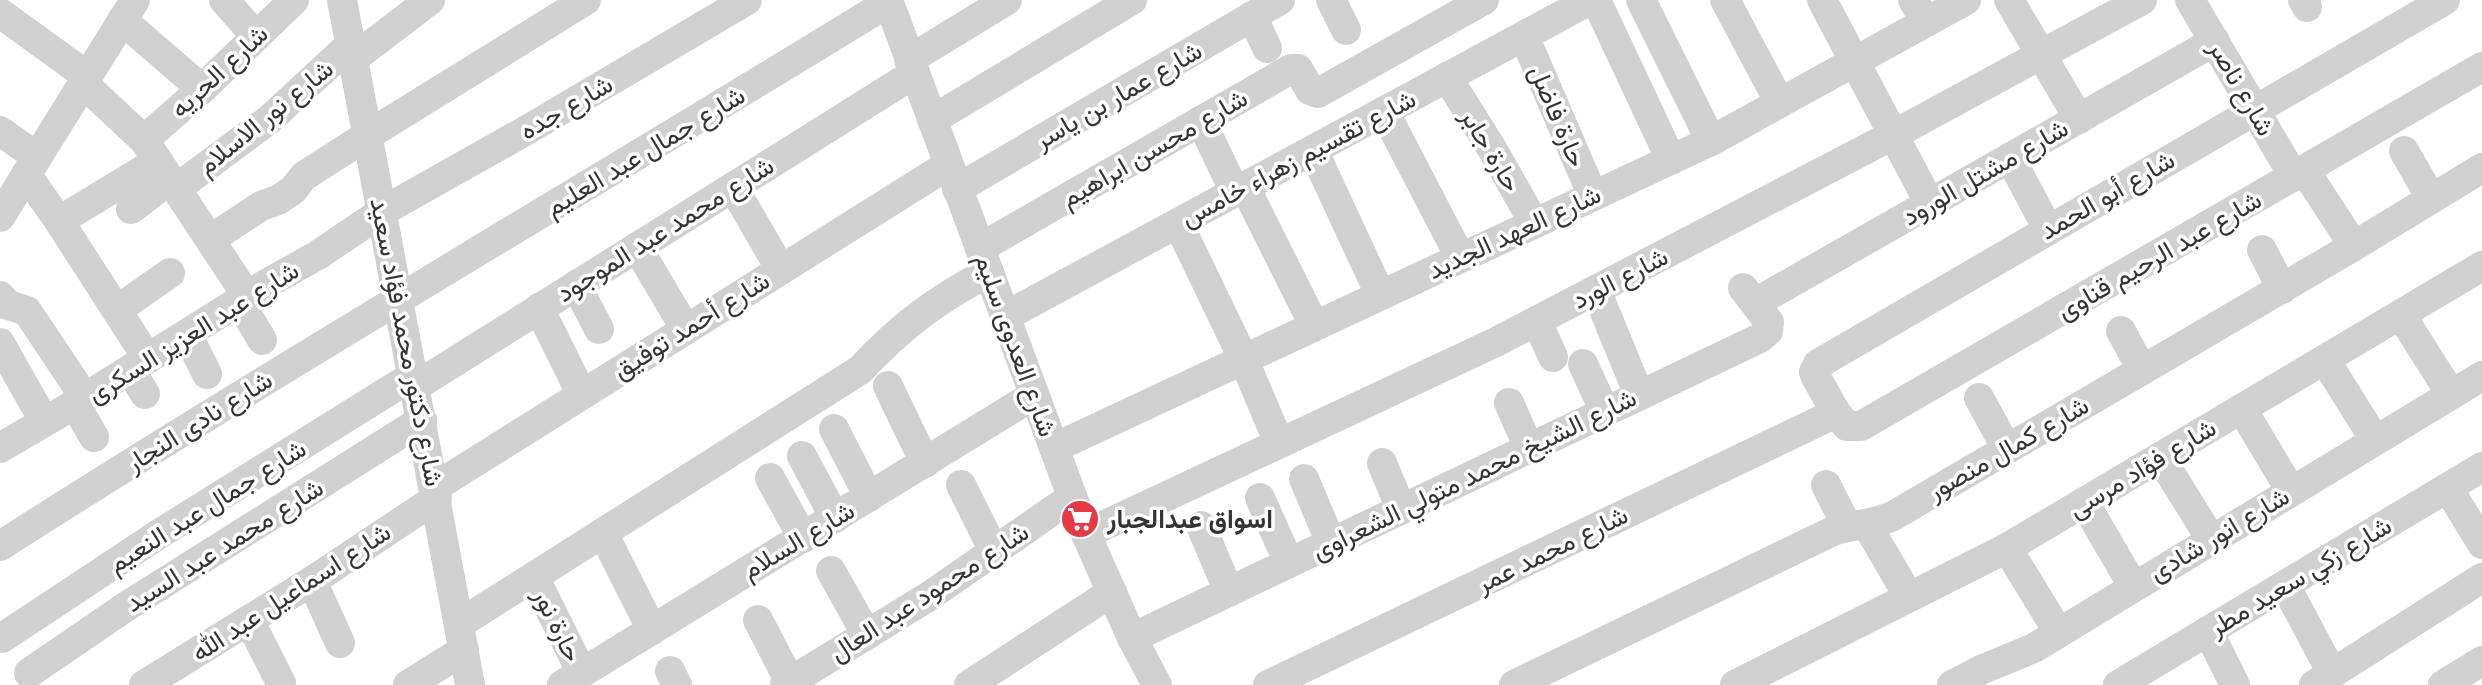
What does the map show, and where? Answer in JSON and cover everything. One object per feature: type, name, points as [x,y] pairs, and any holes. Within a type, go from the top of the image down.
[{"type":"street","points":[[224,0],[256,36]]},
{"type":"street","name":"شارع الحريه","points":[[162,167],[202,89],[293,0]]},
{"type":"street","name":"شارع دكتور محمد فؤاد سعيد","points":[[342,0],[470,685]]},
{"type":"street","name":"شارع نور الاسلام","points":[[162,167],[270,119],[353,51],[430,0]]},
{"type":"street","points":[[211,239],[261,206],[278,200],[293,190],[304,176],[368,135],[586,0]]},
{"type":"street","name":"شارع جده","points":[[383,211],[527,130],[747,0]]},
{"type":"street","name":"شارع محمد عبد الموجود","points":[[415,380],[576,285],[725,192],[1007,0]]},
{"type":"street","points":[[932,120],[1132,0]]},
{"type":"street","name":"شارع عمار بن ياسر","points":[[952,177],[1280,0]]},
{"type":"street","points":[[1331,0],[1346,30]]},
{"type":"street","name":"شارع محسن ابراهيم","points":[[408,685],[534,577],[860,370],[888,340],[920,313],[954,290],[984,260],[1201,121],[1293,68],[1299,70],[1311,92],[1320,91],[1484,0]]},
{"type":"street","name":"شارع تقسيم زهراء خامس","points":[[1006,316],[1590,0]]},
{"type":"street","points":[[1596,0],[1671,160]]},
{"type":"street","points":[[1641,0],[1711,141]]},
{"type":"street","points":[[1725,0],[1780,103]]},
{"type":"street","points":[[1822,0],[1930,204]]},
{"type":"street","name":"شارع العهد الجديد","points":[[1054,448],[1380,293],[1711,141],[1854,60],[1919,11],[1966,0]]},
{"type":"street","points":[[2009,0],[2079,119]]},
{"type":"street","name":"شارع الورد","points":[[1086,534],[1536,321],[1893,135],[2142,0]]},
{"type":"street","name":"شارع ناصر","points":[[2190,0],[2255,110],[2354,246]]},
{"type":"street","name":"شارع أبو الحمد","points":[[1836,414],[1814,372],[1818,364],[2445,0]]},
{"type":"street","name":"شارع العدوى سليم","points":[[889,1],[1086,534],[1152,683]]},
{"type":"street","name":"شارع جمال عبد العليم","points":[[399,299],[889,1]]},
{"type":"street","points":[[0,217],[128,10],[202,89]]},
{"type":"street","points":[[0,13],[85,79],[162,167],[211,239],[262,340]]},
{"type":"street","points":[[1252,16],[1267,48]]},
{"type":"street","name":"حارة فاضل","points":[[1524,36],[1592,196]]},
{"type":"street","name":"شارع مشتل الورود","points":[[1749,295],[1930,204],[2215,41]]},
{"type":"street","name":"شارع عبد الرحيم قناوى","points":[[1836,414],[1847,426],[1855,427],[1870,422],[2482,67]]},
{"type":"street","name":"حارة جابر","points":[[1447,77],[1534,223]]},
{"type":"street","points":[[1384,111],[1460,257]]},
{"type":"street","points":[[1201,121],[1314,325]]},
{"type":"street","points":[[0,131],[31,166],[59,220],[117,310],[141,374]]},
{"type":"street","points":[[1313,150],[1380,293]]},
{"type":"street","points":[[2404,151],[2431,198]]},
{"type":"street","points":[[2010,158],[2048,229]]},
{"type":"street","points":[[131,209],[162,167]]},
{"type":"street","points":[[59,220],[162,167]]},
{"type":"street","name":"شارع كمال منصور","points":[[1514,685],[1857,525],[1878,523],[1893,516],[2282,289],[2482,168]]},
{"type":"street","name":"شارع أحمد توفيق","points":[[436,492],[581,393],[685,328],[781,270],[952,177]]},
{"type":"street","points":[[725,192],[743,242]]},
{"type":"street","points":[[725,192],[781,270]]},
{"type":"street","name":"شارع عبد العزيز السكرى","points":[[0,448],[80,401],[141,374],[187,334],[318,255],[383,211]]},
{"type":"street","points":[[1178,223],[1243,358],[1279,443]]},
{"type":"street","points":[[637,247],[685,328]]},
{"type":"street","points":[[2262,250],[2282,289]]},
{"type":"street","name":"شارع فؤاد مرسى","points":[[1735,685],[2007,548],[2482,266]]},
{"type":"street","points":[[117,310],[170,273]]},
{"type":"street","points":[[576,285],[599,329]]},
{"type":"street","points":[[1596,290],[1639,395]]},
{"type":"street","name":"شارع الشيخ محمد متولي الشعراوى","points":[[1132,638],[1765,334],[1769,322],[1749,295]]},
{"type":"street","points":[[0,296],[8,305],[27,311],[80,401],[94,437]]},
{"type":"street","name":"شارع نادى النجار","points":[[0,546],[175,434],[399,299]]},
{"type":"street","points":[[538,307],[581,393]]},
{"type":"street","points":[[2401,315],[2451,394]]},
{"type":"street","points":[[1536,321],[1553,357]]},
{"type":"street","points":[[2122,331],[2142,370]]},
{"type":"street","points":[[187,334],[207,374]]},
{"type":"street","points":[[0,344],[44,421]]},
{"type":"street","points":[[2325,360],[2375,440]]},
{"type":"street","points":[[1583,364],[1605,412]]},
{"type":"street","name":"شارع انور شادى","points":[[1952,685],[2034,648],[2482,376]]},
{"type":"street","name":"شارع جمال عبد النعيم","points":[[1,637],[159,534],[415,380]]},
{"type":"street","points":[[888,386],[925,463]]},
{"type":"street","name":"شارع السلام","points":[[572,679],[1034,396]]},
{"type":"street","points":[[1979,398],[2007,449]]},
{"type":"street","points":[[1509,403],[1529,449]]},
{"type":"street","points":[[2242,409],[2291,491]]},
{"type":"street","name":"شارع محمد عمر","points":[[1268,685],[1836,414]]},
{"type":"street","name":"شارع محمد عبد السيد","points":[[33,679],[127,606],[422,420]]},
{"type":"street","points":[[834,429],[869,498]]},
{"type":"street","points":[[802,456],[835,518]]},
{"type":"street","points":[[2160,457],[2211,539]]},
{"type":"street","points":[[1382,463],[1401,509]]},
{"type":"street","name":"شارع زكي سعيد مطر","points":[[2124,684],[2482,467]]},
{"type":"street","points":[[770,478],[803,538]]},
{"type":"street","points":[[1304,479],[1331,543]]},
{"type":"street","points":[[961,485],[993,551]]},
{"type":"street","points":[[1826,485],[1909,597]]},
{"type":"street","points":[[2448,488],[2482,544]]},
{"type":"street","name":"شارع اسماعيل عبد الله","points":[[163,680],[249,620],[312,581],[436,492]]},
{"type":"street","name":"شارع محمود عبد العال","points":[[787,683],[931,595],[1072,497]]},
{"type":"street","points":[[1260,498],[1289,563]]},
{"type":"street","points":[[2084,502],[2133,586]]},
{"type":"street","points":[[1201,526],[1229,592]]},
{"type":"street","points":[[603,533],[652,630]]},
{"type":"street","points":[[2007,548],[2059,633]]},
{"type":"street","points":[[831,570],[867,635]]},
{"type":"street","name":"حارة نور","points":[[534,577],[572,679]]},
{"type":"street","points":[[2285,585],[2323,679],[2482,578]]},
{"type":"street","points":[[312,581],[340,643]]},
{"type":"street","points":[[968,685],[1112,592]]},
{"type":"street","points":[[249,620],[281,683]]},
{"type":"street","points":[[758,620],[787,683]]},
{"type":"street","points":[[2208,631],[2235,685]]},
{"type":"street","points":[[1,637],[33,679]]},
{"type":"place","name":"اسواق عبدالجبار","points":[[1080,519]]}]
